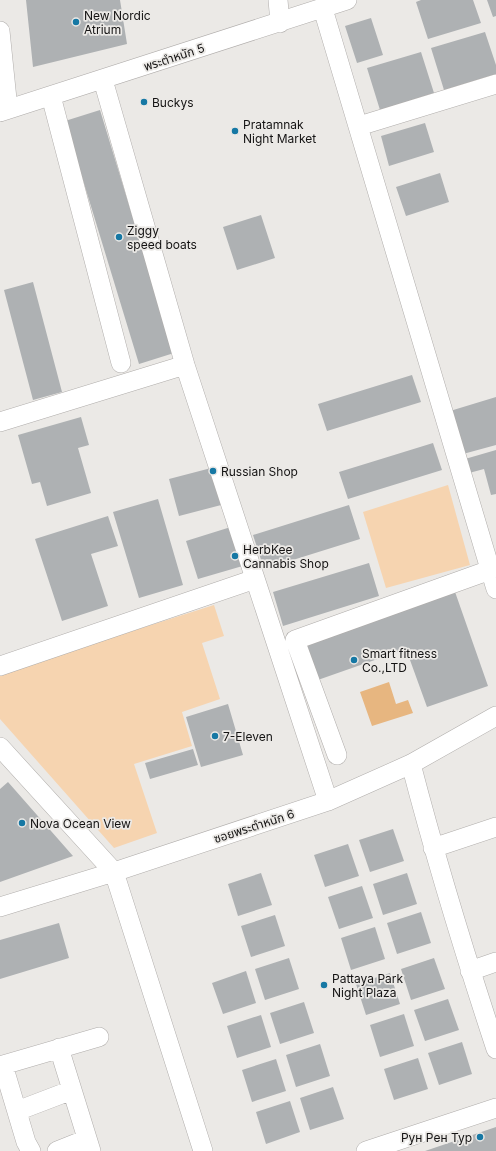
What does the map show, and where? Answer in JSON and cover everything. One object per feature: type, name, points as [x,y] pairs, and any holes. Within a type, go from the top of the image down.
[{"type":"street","points":[[278,0],[280,23]]},
{"type":"street","name":"พระตำหนัก 5","points":[[3,110],[103,80],[347,0]]},
{"type":"street","points":[[323,8],[496,589]]},
{"type":"street","points":[[0,31],[3,110]]},
{"type":"street","points":[[103,80],[185,364],[254,579],[328,801]]},
{"type":"street","points":[[359,126],[496,84]]},
{"type":"street","points":[[50,96],[121,363]]},
{"type":"street","points":[[0,422],[185,364]]},
{"type":"street","points":[[337,755],[295,640],[490,570]]},
{"type":"street","points":[[0,666],[254,579]]},
{"type":"street","name":"ซอยพระตำหนัก 6","points":[[0,907],[114,872],[328,801],[410,764],[496,716]]},
{"type":"street","points":[[0,748],[114,872],[203,1151]]},
{"type":"street","points":[[410,764],[433,848],[470,971],[496,1049]]},
{"type":"street","points":[[433,848],[496,827]]},
{"type":"street","points":[[470,971],[496,962]]},
{"type":"street","points":[[31,1151],[26,1142],[1,1066],[99,1037]]},
{"type":"street","points":[[57,1151],[89,1145],[59,1048]]},
{"type":"street","points":[[17,1111],[72,1090]]},
{"type":"street","points":[[366,1151],[496,1108]]},
{"type":"shaded area","points":[[448,485],[470,565],[386,588],[363,512]]},
{"type":"shaded area","points":[[214,605],[224,636],[202,643],[220,699],[182,712],[192,746],[134,764],[157,833],[114,848],[0,719],[0,673]]},
{"type":"shaded area","points":[[389,682],[396,704],[408,700],[413,713],[372,726],[360,692]]},
{"type":"building","name":"New Nordic Atrium","points":[[26,0],[120,0],[127,44],[33,67]]},
{"type":"building","points":[[421,0],[473,0],[481,23],[428,39],[416,2]]},
{"type":"building","points":[[487,0],[496,0],[496,16],[493,17]]},
{"type":"building","points":[[371,18],[383,55],[357,63],[345,26]]},
{"type":"building","points":[[485,32],[496,65],[496,74],[444,90],[431,48]]},
{"type":"building","points":[[421,52],[434,93],[380,110],[367,68]]},
{"type":"building","name":"Ziggy speed boats","points":[[100,110],[174,353],[139,364],[65,121]]},
{"type":"building","points":[[425,123],[434,152],[389,166],[381,136]]},
{"type":"building","points":[[440,173],[449,202],[406,216],[396,187]]},
{"type":"building","points":[[261,215],[275,258],[237,270],[223,227]]},
{"type":"building","points":[[33,282],[62,392],[33,400],[4,290]]},
{"type":"building","points":[[412,375],[421,402],[327,431],[318,404]]},
{"type":"building","points":[[496,397],[496,445],[463,454],[450,411]]},
{"type":"building","points":[[81,417],[89,445],[78,448],[91,493],[47,506],[40,482],[32,484],[18,435]]},
{"type":"building","points":[[433,443],[442,470],[348,499],[339,472]]},
{"type":"building","points":[[496,450],[496,494],[491,495],[484,469],[469,473],[465,459]]},
{"type":"building","points":[[215,467],[225,504],[179,516],[169,479]]},
{"type":"building","points":[[158,499],[183,585],[139,598],[113,512]]},
{"type":"building","points":[[349,505],[360,539],[264,569],[253,535]]},
{"type":"building","points":[[108,516],[118,546],[91,554],[108,606],[62,621],[35,539]]},
{"type":"building","points":[[234,526],[246,565],[198,579],[186,541]]},
{"type":"building","points":[[369,563],[379,596],[283,626],[273,592]]},
{"type":"building","points":[[454,589],[488,686],[427,707],[406,649],[315,681],[301,643]]},
{"type":"building","name":"7-Eleven","points":[[228,704],[243,755],[201,767],[186,717]]},
{"type":"building","points":[[193,749],[198,765],[150,779],[145,763]]},
{"type":"building","name":"Nova Ocean View","points":[[8,782],[73,856],[0,882],[0,789]]},
{"type":"building","points":[[393,829],[404,861],[370,872],[359,840]]},
{"type":"building","points":[[348,844],[359,876],[325,887],[314,855]]},
{"type":"building","points":[[261,873],[272,905],[238,916],[228,884]]},
{"type":"building","points":[[407,873],[417,904],[383,915],[373,884]]},
{"type":"building","points":[[362,886],[373,918],[339,929],[328,897]]},
{"type":"building","points":[[421,912],[431,943],[397,954],[387,923]]},
{"type":"building","points":[[275,915],[285,946],[251,957],[241,926]]},
{"type":"building","points":[[59,923],[69,958],[0,979],[0,940]]},
{"type":"building","points":[[375,927],[385,959],[351,970],[341,938]]},
{"type":"building","points":[[289,958],[299,989],[265,1000],[255,969]]},
{"type":"building","points":[[434,958],[445,989],[411,1000],[401,969]]},
{"type":"building","points":[[246,971],[256,1003],[223,1014],[212,983]]},
{"type":"building","points":[[390,973],[400,1004],[366,1015],[356,984]]},
{"type":"building","points":[[448,999],[459,1030],[425,1041],[414,1010]]},
{"type":"building","points":[[304,1002],[314,1033],[280,1044],[270,1013]]},
{"type":"building","points":[[404,1014],[414,1046],[380,1057],[370,1025]]},
{"type":"building","points":[[261,1015],[271,1047],[237,1058],[227,1026]]},
{"type":"building","points":[[462,1042],[472,1074],[439,1085],[428,1053]]},
{"type":"building","points":[[320,1044],[330,1076],[296,1087],[286,1055]]},
{"type":"building","points":[[418,1058],[428,1089],[394,1100],[384,1069]]},
{"type":"building","points":[[276,1059],[286,1091],[252,1102],[242,1070]]},
{"type":"building","points":[[333,1087],[344,1119],[310,1130],[300,1098]]},
{"type":"building","points":[[290,1101],[300,1132],[266,1144],[256,1112]]},
{"type":"building","points":[[496,1127],[496,1151],[425,1151]]},
{"type":"place","name":"New Nordic Atrium","points":[[76,22]]},
{"type":"place","name":"Buckys","points":[[144,102]]},
{"type":"place","name":"Pratamnak Night Market","points":[[235,131]]},
{"type":"place","name":"Ziggy speed boats","points":[[119,237]]},
{"type":"place","name":"Russian Shop","points":[[213,471]]},
{"type":"place","name":"HerbKee Cannabis Shop","points":[[235,556]]},
{"type":"place","name":"Smart fitness Co.,LTD","points":[[354,660]]},
{"type":"place","name":"7-Eleven","points":[[215,736]]},
{"type":"place","name":"Nova Ocean View","points":[[22,823]]},
{"type":"place","name":"Pattaya Park Night Plaza","points":[[324,985]]},
{"type":"place","name":"Рун Рен Тур","points":[[480,1137]]}]
